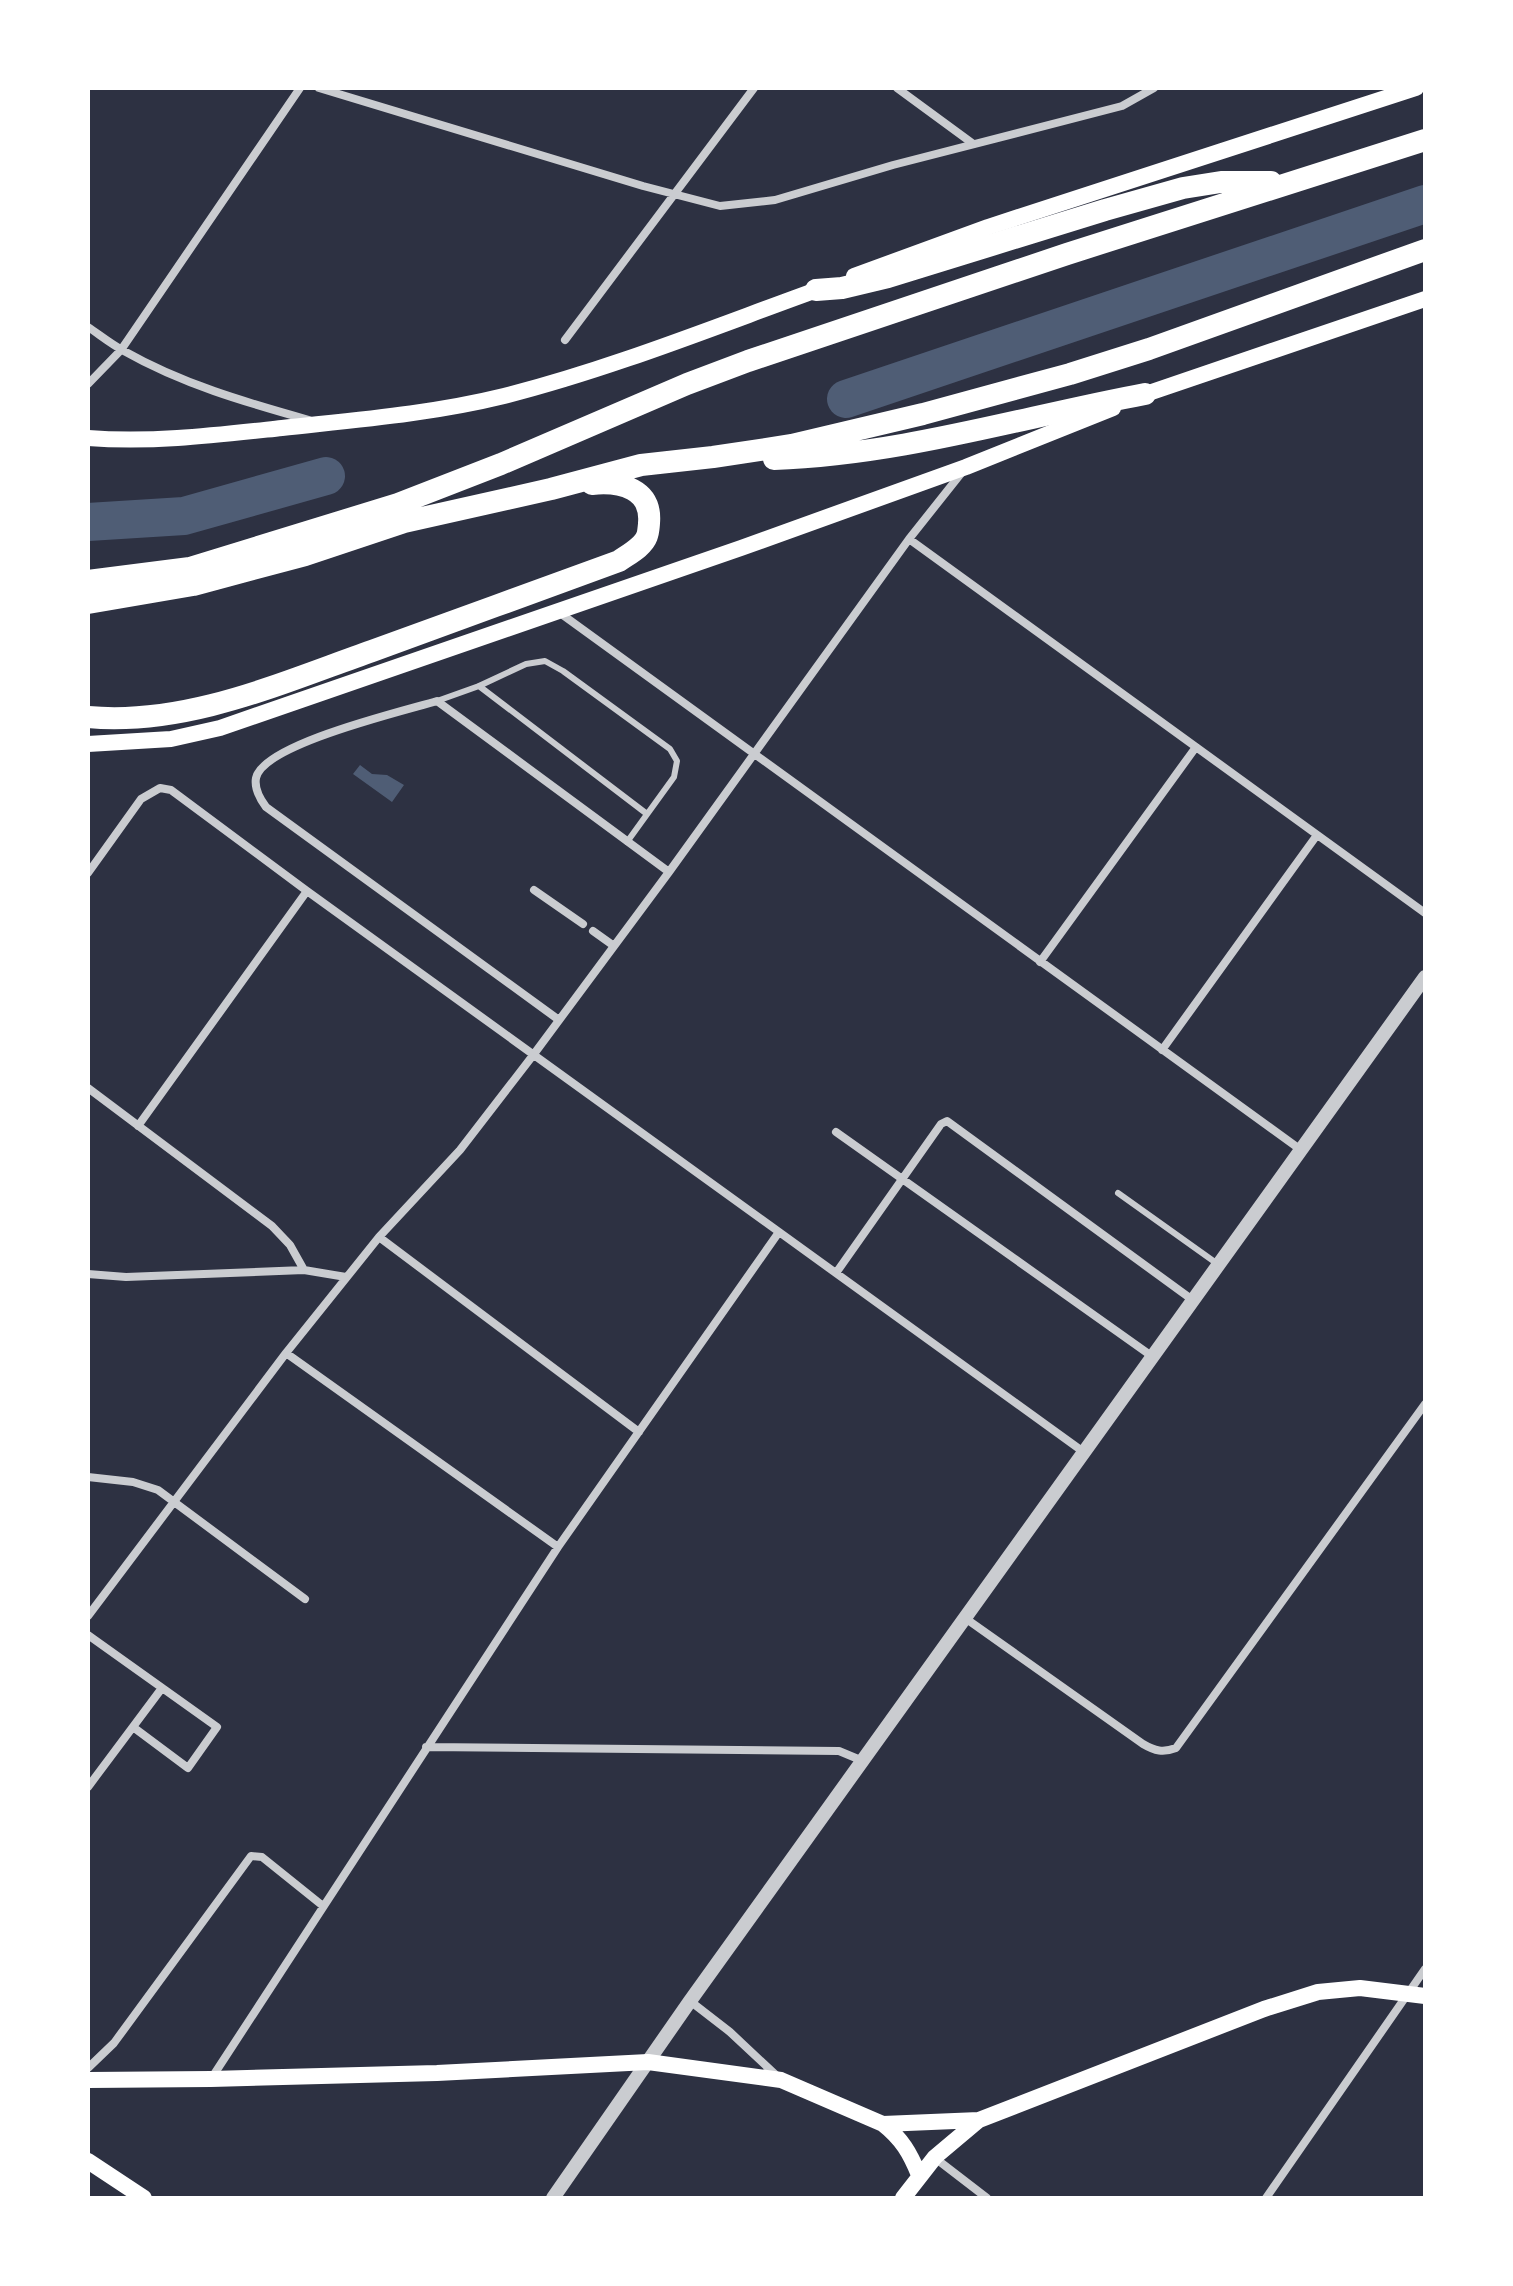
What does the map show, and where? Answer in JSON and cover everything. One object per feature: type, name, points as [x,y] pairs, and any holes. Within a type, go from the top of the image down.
[{"type":"highway","points":[[88,603],[193,585],[305,555],[501,464],[748,361],[1067,254],[1425,140]]},
{"type":"highway","points":[[816,290],[842,288],[888,277],[1183,188],[1221,182],[1293,183]]},
{"type":"highway","points":[[551,489],[641,465],[792,445],[1070,374],[1149,349],[1425,250]]},
{"type":"highway","points":[[713,457],[806,458],[870,450],[1145,394]]},
{"type":"highway","points":[[88,581],[200,565],[401,513],[602,483],[635,490],[645,499],[650,515],[648,536],[637,549],[619,561],[241,698],[124,720],[88,717]]},
{"type":"main road","points":[[88,438],[201,437],[427,411],[502,396],[616,364],[988,227],[1416,88]]},
{"type":"main road","points":[[88,744],[171,739],[220,728],[559,612],[966,467],[1145,394],[1425,299]]},
{"type":"main road","points":[[903,2198],[935,2157],[979,2120],[1264,2009],[1318,1992],[1360,1988],[1417,1994]]},
{"type":"main road","points":[[88,2080],[437,2073],[648,2062],[781,2080],[883,2124],[906,2146],[919,2175]]},
{"type":"main road","points":[[883,2124],[979,2120]]},
{"type":"main road","points":[[88,2161],[144,2198]]},
{"type":"street","points":[[88,384],[121,350],[300,88]]},
{"type":"street","points":[[319,88],[673,195],[720,206],[775,200],[972,143],[1122,106],[1154,88]]},
{"type":"street","points":[[565,340],[754,88]]},
{"type":"street","points":[[897,88],[972,143]]},
{"type":"street","points":[[88,327],[121,350],[175,377],[226,397],[322,423]]},
{"type":"street","points":[[88,1616],[346,1277],[460,1150],[534,1054],[909,539],[966,467]]},
{"type":"street","points":[[909,539],[1425,913]]},
{"type":"street","points":[[559,612],[1301,1150]]},
{"type":"street","points":[[559,1020],[266,807],[257,794],[256,778],[264,764],[311,738],[437,701],[669,872]]},
{"type":"street","points":[[1040,962],[1196,747]]},
{"type":"street","points":[[88,873],[141,799],[160,788],[171,790],[1085,1453]]},
{"type":"street","points":[[1162,1050],[1317,835]]},
{"type":"street","points":[[534,890],[583,924]]},
{"type":"street","points":[[138,1126],[307,891]]},
{"type":"street","points":[[593,931],[614,946]]},
{"type":"street","points":[[553,2198],[690,2001],[1424,981]]},
{"type":"street","points":[[88,1088],[272,1226],[290,1245],[304,1270]]},
{"type":"street","points":[[836,1273],[945,1122],[1194,1301]]},
{"type":"street","points":[[836,1132],[1153,1357]]},
{"type":"street","points":[[211,2079],[558,1547],[779,1232]]},
{"type":"street","points":[[379,1237],[639,1432]]},
{"type":"street","points":[[88,1274],[126,1277],[304,1270],[346,1277]]},
{"type":"street","points":[[286,1353],[558,1547]]},
{"type":"street","points":[[965,1618],[1143,1744],[1166,1752],[1176,1748],[1425,1404]]},
{"type":"street","points":[[88,1477],[147,1485],[174,1501],[305,1599]]},
{"type":"street","points":[[88,1635],[217,1727],[188,1768],[133,1727]]},
{"type":"street","points":[[88,1787],[162,1688]]},
{"type":"street","points":[[426,1747],[839,1751],[863,1761]]},
{"type":"street","points":[[88,2068],[114,2043],[251,1856],[262,1857],[323,1906]]},
{"type":"street","points":[[1266,2198],[1417,1994],[1425,1969]]},
{"type":"street","points":[[690,2001],[730,2032],[781,2080]]},
{"type":"street","points":[[935,2157],[987,2198]]},
{"type":"lane","points":[[437,701],[526,664],[545,661],[670,749],[677,761],[674,777],[627,842]]},
{"type":"lane","points":[[479,686],[647,814]]},
{"type":"lane","points":[[1118,1193],[1219,1265]]},
{"type":"water","points":[[360,765],[372,774],[387,775],[404,785],[392,802],[353,774]]},
{"type":"waterway","points":[[846,399],[1425,204]]},
{"type":"waterway","points":[[88,522],[184,516],[326,476]]}]
